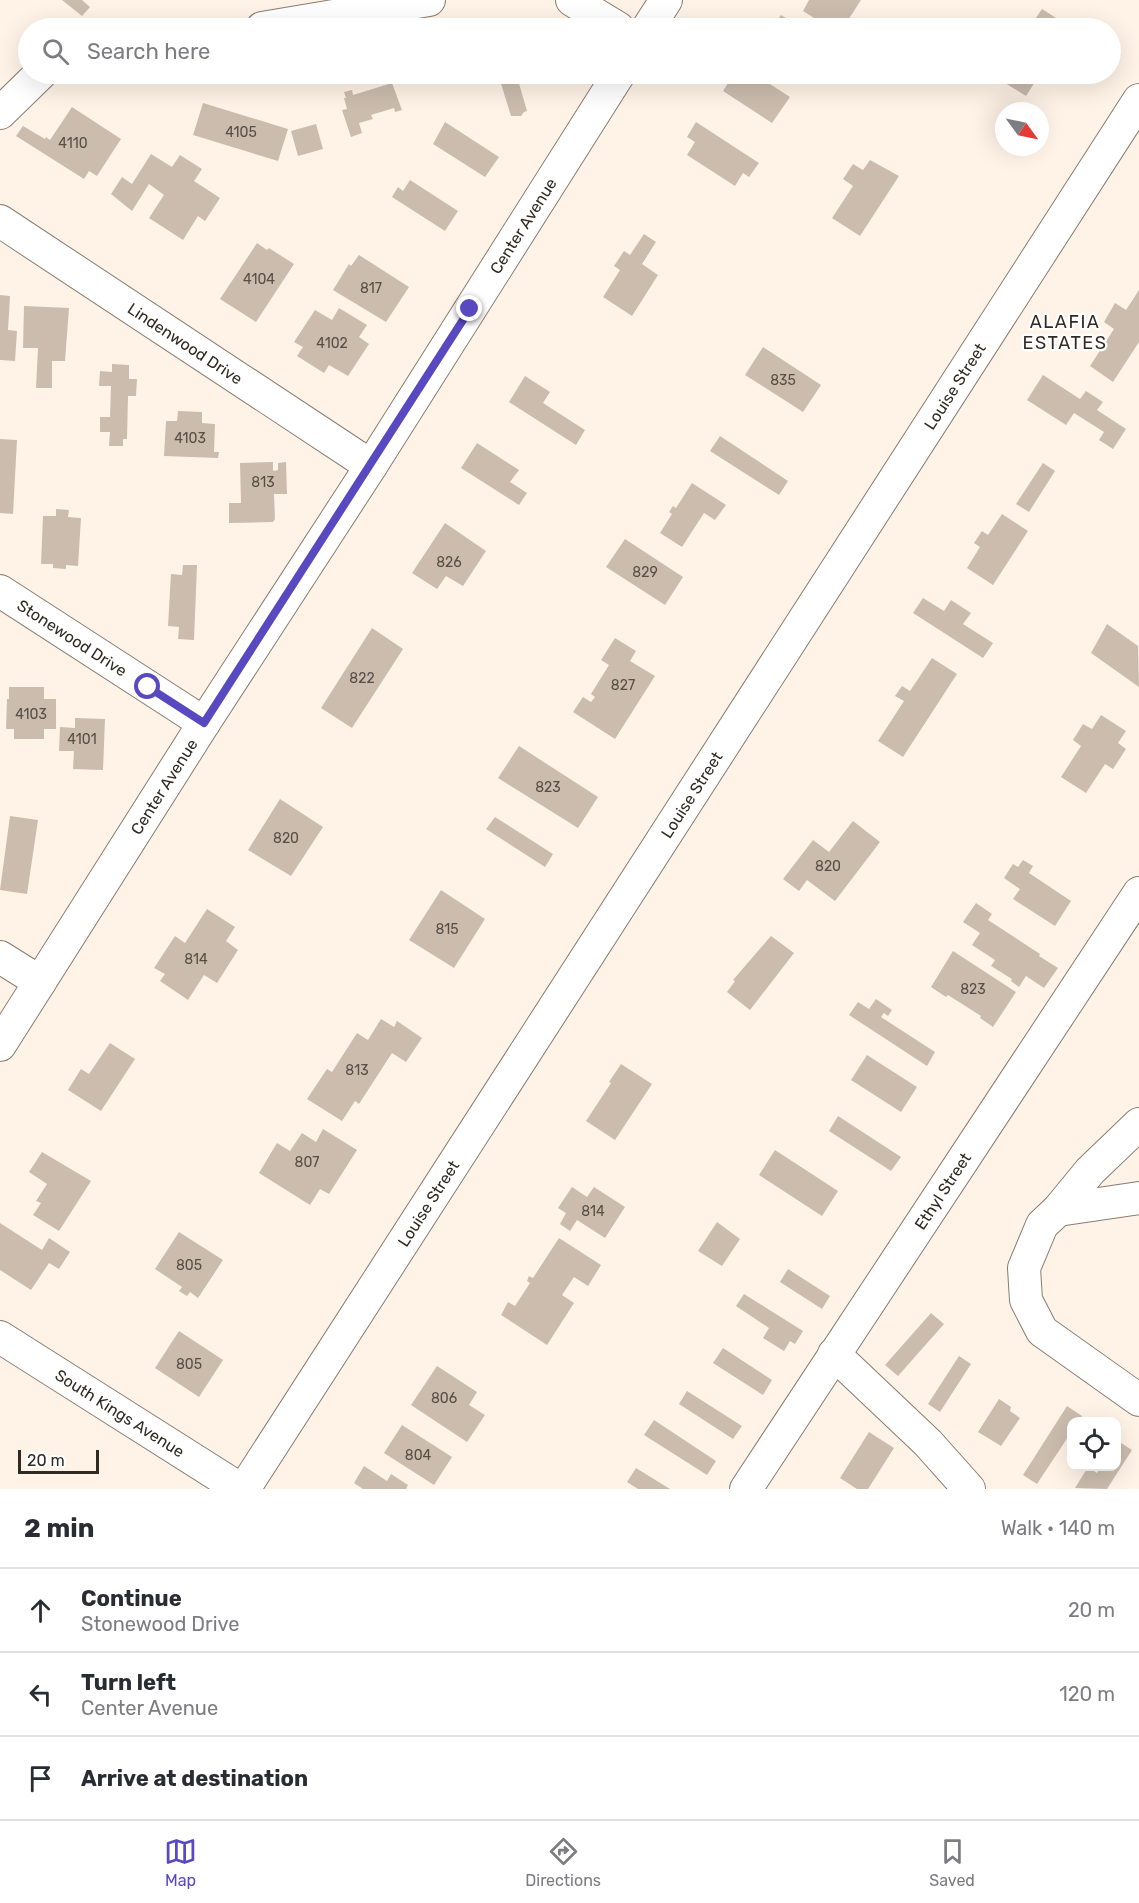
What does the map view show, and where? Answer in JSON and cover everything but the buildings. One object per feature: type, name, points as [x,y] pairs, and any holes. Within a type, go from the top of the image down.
[{"type":"street","points":[[322,18],[429,0]]},
{"type":"street","points":[[572,0],[602,18]]},
{"type":"street","points":[[654,18],[666,0]]},
{"type":"street","points":[[0,113],[30,84]]},
{"type":"street","name":"Center Avenue","points":[[0,1045],[613,84]]},
{"type":"street","name":"Louise Street","points":[[242,1489],[1139,100]]},
{"type":"street","name":"Lindenwood Drive","points":[[0,221],[371,466]]},
{"type":"street","name":"Stonewood Drive","points":[[0,591],[204,723]]},
{"type":"street","name":"Ethyl Street","points":[[746,1489],[1139,893]]},
{"type":"street","points":[[0,957],[40,982]]},
{"type":"street","points":[[1139,1124],[1090,1171],[1058,1210],[1042,1225],[1024,1268],[1026,1300],[1042,1331],[1139,1400]]},
{"type":"street","points":[[1058,1210],[1139,1197]]},
{"type":"street","name":"South Kings Avenue","points":[[0,1337],[242,1489]]},
{"type":"street","points":[[834,1354],[928,1443],[969,1489]]},
{"type":"district","name":"ALAFIA ESTATES","points":[[1065,332]]},
{"type":"route","points":[[148,687],[204,723],[470,309]]}]
